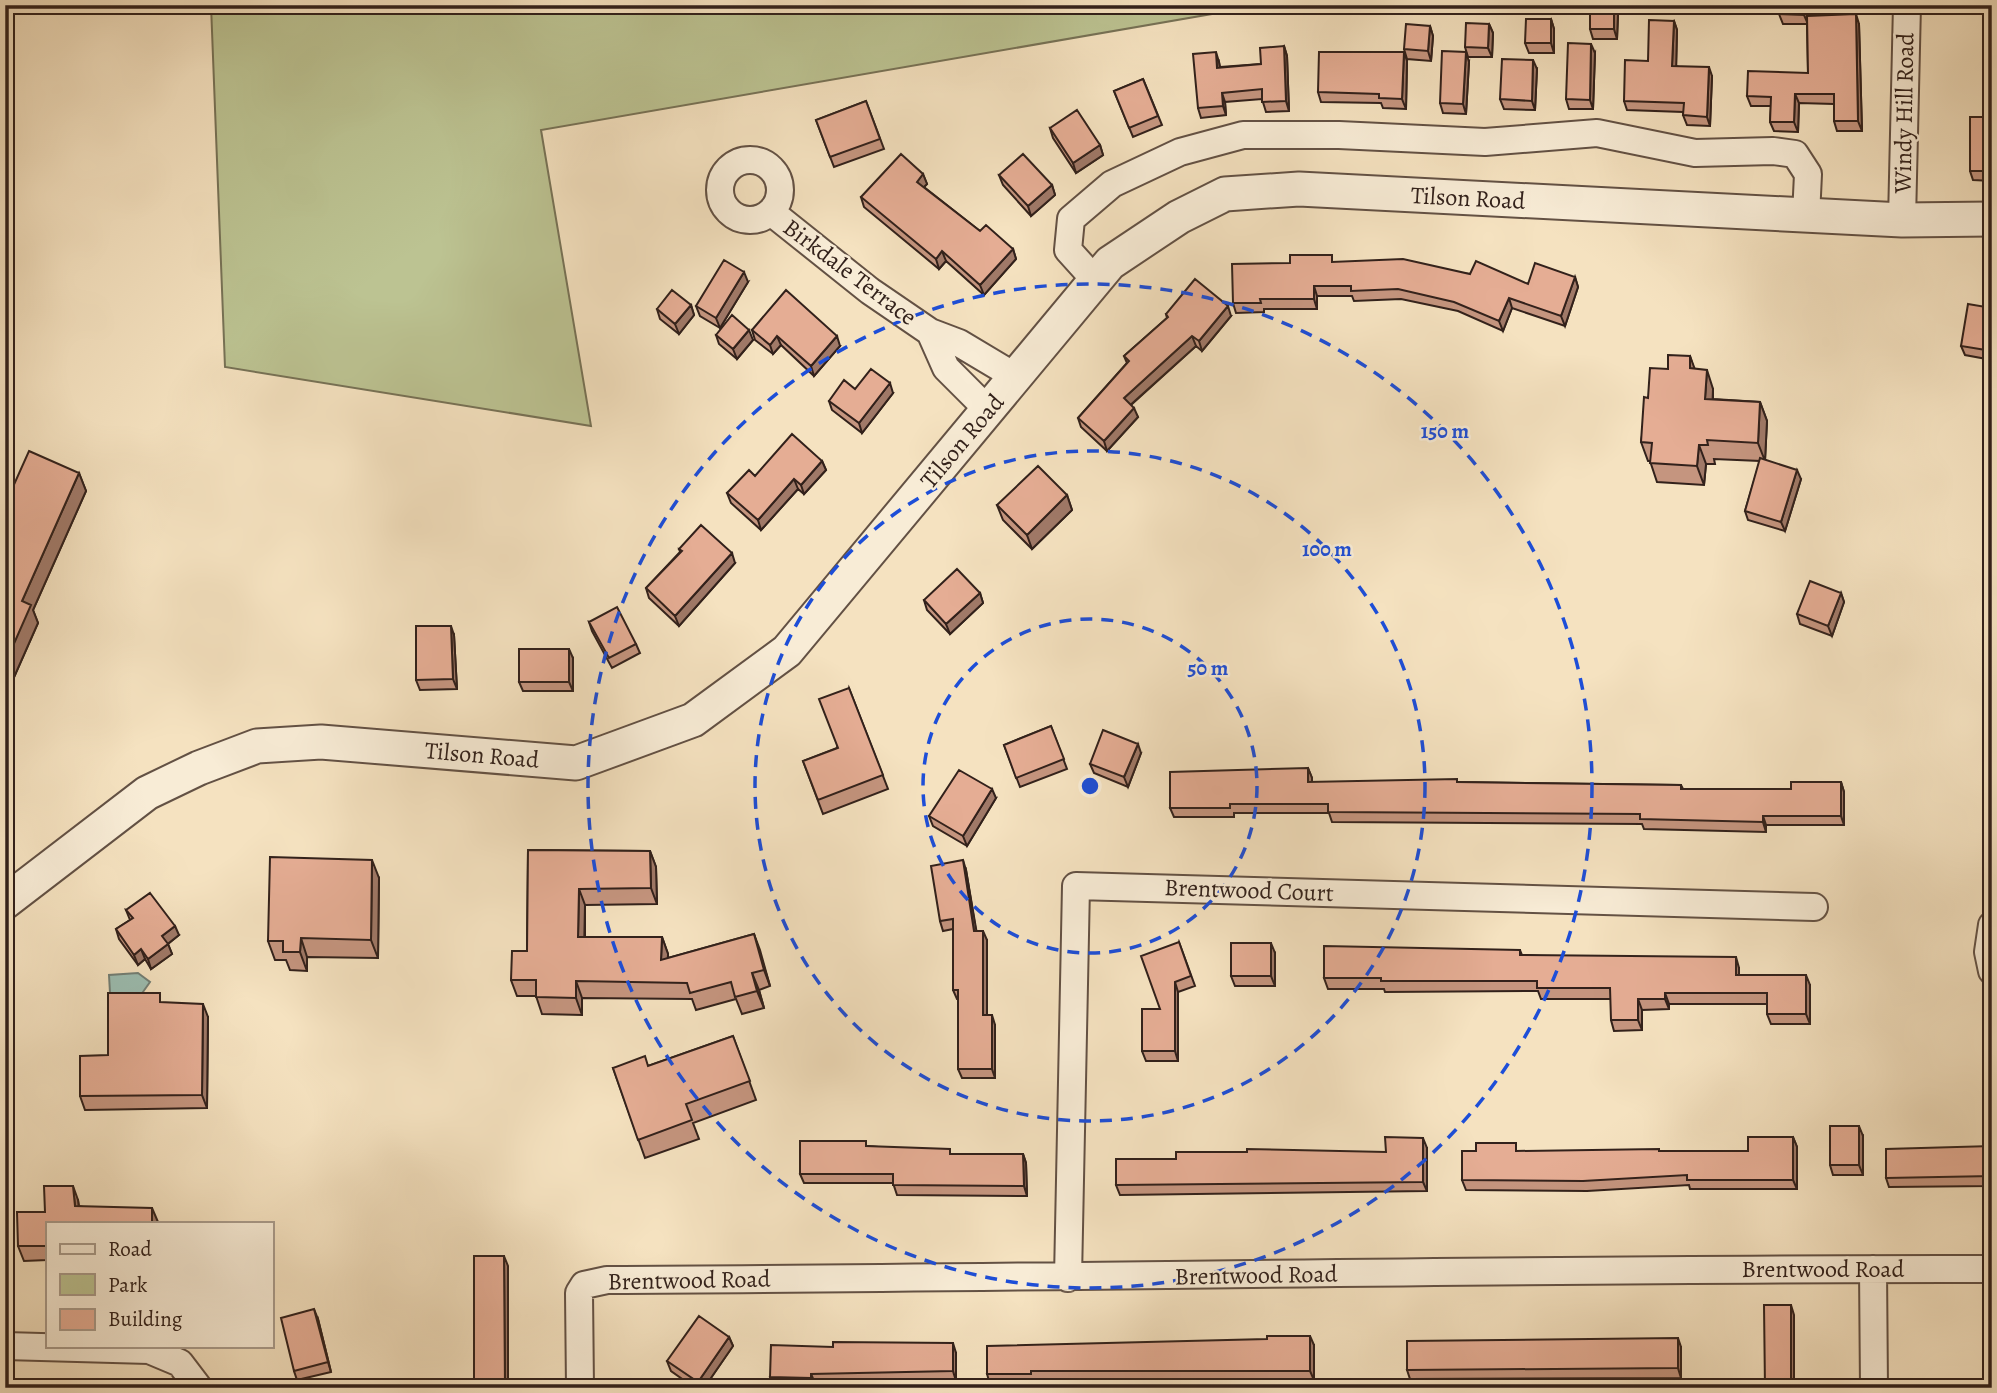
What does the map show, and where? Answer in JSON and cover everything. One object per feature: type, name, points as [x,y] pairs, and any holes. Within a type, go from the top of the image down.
[{"type":"street","name":"Windy Hill Road","points":[[1902,220],[1907,5]]},
{"type":"street","points":[[1096,281],[1068,250],[1071,219],[1112,184],[1180,152],[1243,135],[1339,135],[1485,142],[1597,133],[1695,153],[1795,154],[1808,174],[1806,216]]},
{"type":"street","name":"Tilson Road","points":[[5,902],[147,793],[199,768],[257,746],[321,742],[576,763],[693,720],[788,651],[1110,263],[1179,217],[1225,194],[1299,189],[1806,216],[1902,220],[1992,219]]},
{"type":"street","name":"Birkdale Terrace","points":[[771,212],[870,291],[930,332],[959,342],[1016,377]]},
{"type":"street","name":"Birkdale Terrace","points":[[930,332],[946,368],[988,410]]},
{"type":"street","name":"Brentwood Court","points":[[1068,1278],[1076,886],[1814,907]]},
{"type":"street","points":[[1992,925],[1988,952],[1992,971]]},
{"type":"street","points":[[1873,1269],[1874,1388]]},
{"type":"street","name":"Brentwood Road","points":[[580,1388],[579,1293],[584,1285],[607,1280],[1068,1278],[1525,1270],[1992,1269]]},
{"type":"street","points":[[5,1346],[46,1347]]},
{"type":"street","points":[[77,1348],[149,1350],[180,1363],[199,1388]]},
{"type":"green space","points":[[211,5],[1264,5],[541,130],[591,426],[225,367]]},
{"type":"water","points":[[138,973],[150,982],[138,999],[110,993],[109,975]]},
{"type":"building","points":[[1590,5],[1614,5],[1614,29],[1590,29]]},
{"type":"building","points":[[1779,5],[1804,5],[1804,15],[1779,14]]},
{"type":"building","points":[[1856,14],[1858,121],[1834,121],[1834,94],[1795,94],[1794,122],[1770,122],[1771,97],[1747,96],[1748,71],[1808,73],[1807,16]]},
{"type":"building","points":[[1526,19],[1551,19],[1551,43],[1525,43]]},
{"type":"building","points":[[1649,20],[1674,21],[1672,66],[1709,67],[1707,117],[1683,115],[1684,103],[1624,101],[1625,60],[1648,61]]},
{"type":"building","points":[[1466,23],[1489,24],[1488,48],[1465,47]]},
{"type":"building","points":[[1406,24],[1430,26],[1428,51],[1404,49]]},
{"type":"building","points":[[1568,43],[1591,44],[1590,100],[1566,99]]},
{"type":"building","points":[[1284,46],[1286,101],[1262,102],[1262,89],[1222,93],[1223,106],[1198,108],[1193,54],[1216,52],[1217,68],[1261,64],[1260,48]]},
{"type":"building","points":[[1442,51],[1466,52],[1463,104],[1440,103]]},
{"type":"building","points":[[1319,52],[1404,52],[1402,99],[1379,98],[1379,94],[1318,92]]},
{"type":"building","points":[[1502,59],[1533,60],[1532,101],[1500,99]]},
{"type":"building","points":[[1143,79],[1158,116],[1129,128],[1114,91]]},
{"type":"building","points":[[866,101],[880,139],[830,157],[816,120]]},
{"type":"building","points":[[1077,110],[1100,145],[1073,163],[1050,128]]},
{"type":"building","points":[[1970,117],[1992,117],[1992,171],[1970,171]]},
{"type":"building","points":[[901,154],[923,174],[917,182],[980,231],[986,225],[1013,249],[980,285],[942,251],[936,259],[861,197]]},
{"type":"building","points":[[1023,154],[1052,185],[1028,206],[999,175]]},
{"type":"building","points":[[1290,255],[1332,255],[1332,262],[1403,259],[1470,274],[1476,261],[1528,284],[1535,263],[1575,277],[1561,316],[1509,298],[1499,321],[1454,302],[1398,289],[1351,291],[1351,286],[1314,286],[1314,299],[1260,299],[1261,303],[1233,303],[1232,264],[1290,263]]},
{"type":"building","points":[[724,260],[744,272],[716,318],[696,306]]},
{"type":"building","points":[[1195,279],[1228,306],[1199,341],[1192,336],[1124,398],[1134,408],[1104,441],[1078,418],[1129,361],[1124,356],[1168,317],[1166,314]]},
{"type":"building","points":[[672,290],[691,305],[675,324],[657,309]]},
{"type":"building","points":[[786,290],[837,336],[811,366],[777,336],[770,345],[752,330]]},
{"type":"building","points":[[1968,304],[1992,308],[1992,351],[1961,346]]},
{"type":"building","points":[[732,315],[749,330],[733,349],[716,335]]},
{"type":"building","points":[[1668,355],[1690,356],[1690,368],[1707,370],[1705,399],[1760,402],[1758,443],[1707,440],[1708,445],[1699,445],[1697,466],[1650,463],[1652,443],[1641,442],[1644,397],[1648,398],[1650,368],[1668,369]]},
{"type":"building","points":[[871,369],[890,383],[859,423],[829,401],[844,380],[855,389]]},
{"type":"building","points":[[792,434],[822,461],[801,485],[794,479],[758,520],[727,493],[749,470],[755,476]]},
{"type":"building","points":[[29,451],[79,473],[22,601],[31,605],[5,664],[5,497],[8,498]]},
{"type":"building","points":[[1760,458],[1797,470],[1781,522],[1745,511]]},
{"type":"building","points":[[1038,466],[1067,495],[1027,535],[997,505]]},
{"type":"building","points":[[701,525],[732,553],[675,616],[646,588],[682,551],[679,549]]},
{"type":"building","points":[[957,569],[980,593],[946,624],[924,600]]},
{"type":"building","points":[[1810,581],[1841,593],[1828,626],[1797,614]]},
{"type":"building","points":[[617,607],[636,644],[609,658],[589,622]]},
{"type":"building","points":[[416,626],[451,626],[453,679],[416,680]]},
{"type":"building","points":[[519,649],[569,649],[569,682],[519,682]]},
{"type":"building","points":[[849,688],[883,775],[818,800],[803,761],[838,748],[819,699]]},
{"type":"building","points":[[1051,726],[1064,759],[1016,778],[1004,745]]},
{"type":"building","points":[[1103,730],[1138,744],[1124,777],[1090,764]]},
{"type":"building","points":[[1308,768],[1308,782],[1457,779],[1457,782],[1681,785],[1681,789],[1791,789],[1791,782],[1841,782],[1841,816],[1763,816],[1763,822],[1640,819],[1640,814],[1328,812],[1328,804],[1230,804],[1230,808],[1170,808],[1170,772]]},
{"type":"building","points":[[959,770],[992,789],[963,836],[929,816]]},
{"type":"building","points":[[528,850],[650,851],[651,888],[579,889],[578,937],[662,937],[661,960],[754,934],[764,970],[752,973],[757,991],[735,997],[731,982],[690,993],[687,983],[576,981],[576,998],[536,997],[536,980],[511,980],[512,951],[527,951]]},
{"type":"building","points":[[270,857],[372,860],[371,940],[301,938],[300,952],[283,952],[283,941],[268,941]]},
{"type":"building","points":[[963,860],[974,931],[983,931],[983,1015],[992,1015],[992,1069],[958,1069],[958,990],[953,990],[953,919],[940,921],[931,866]]},
{"type":"building","points":[[150,893],[175,926],[162,936],[168,944],[148,959],[141,949],[134,955],[116,929],[133,918],[126,910]]},
{"type":"building","points":[[1179,942],[1191,976],[1175,982],[1175,1051],[1142,1051],[1142,1009],[1160,1009],[1141,956]]},
{"type":"building","points":[[1231,943],[1271,943],[1271,976],[1231,976]]},
{"type":"building","points":[[1324,946],[1520,950],[1520,955],[1736,957],[1736,975],[1806,975],[1806,1014],[1767,1014],[1767,993],[1665,993],[1665,999],[1638,999],[1638,1020],[1611,1020],[1610,988],[1537,988],[1537,981],[1381,981],[1381,978],[1324,978]]},
{"type":"building","points":[[108,993],[160,993],[160,1002],[203,1004],[202,1095],[80,1096],[80,1056],[108,1055]]},
{"type":"building","points":[[733,1036],[750,1081],[686,1104],[692,1120],[638,1140],[613,1068],[645,1056],[648,1066]]},
{"type":"building","points":[[1830,1126],[1859,1126],[1859,1165],[1830,1165]]},
{"type":"building","points":[[1385,1137],[1423,1138],[1423,1182],[1116,1185],[1116,1159],[1176,1159],[1176,1152],[1247,1152],[1247,1149],[1386,1152]]},
{"type":"building","points":[[1748,1137],[1793,1137],[1793,1180],[1687,1180],[1687,1175],[1583,1181],[1462,1180],[1462,1151],[1476,1151],[1476,1143],[1516,1143],[1516,1151],[1748,1151]]},
{"type":"building","points":[[800,1141],[866,1141],[866,1146],[950,1149],[950,1154],[1023,1154],[1024,1186],[893,1185],[893,1174],[800,1174]]},
{"type":"building","points":[[1992,1146],[1992,1176],[1886,1178],[1886,1149]]},
{"type":"building","points":[[44,1186],[73,1186],[75,1206],[152,1208],[152,1222],[46,1222],[46,1246],[18,1246],[17,1212],[45,1212]]},
{"type":"building","points":[[474,1256],[504,1256],[505,1388],[474,1388]]},
{"type":"building","points":[[1764,1305],[1791,1305],[1791,1388],[1765,1388]]},
{"type":"building","points":[[314,1309],[328,1362],[294,1371],[281,1318]]},
{"type":"building","points":[[699,1316],[729,1337],[698,1382],[667,1361]]},
{"type":"building","points":[[1267,1336],[1310,1336],[1310,1371],[1031,1371],[1031,1374],[987,1374],[987,1346],[1267,1339]]},
{"type":"building","points":[[1678,1338],[1678,1368],[1407,1370],[1407,1341]]},
{"type":"building","points":[[833,1342],[953,1343],[953,1371],[811,1374],[811,1378],[770,1377],[771,1345],[833,1347]]},
{"type":"building","points":[[1948,1379],[1976,1379],[1976,1388],[1948,1388]]}]
